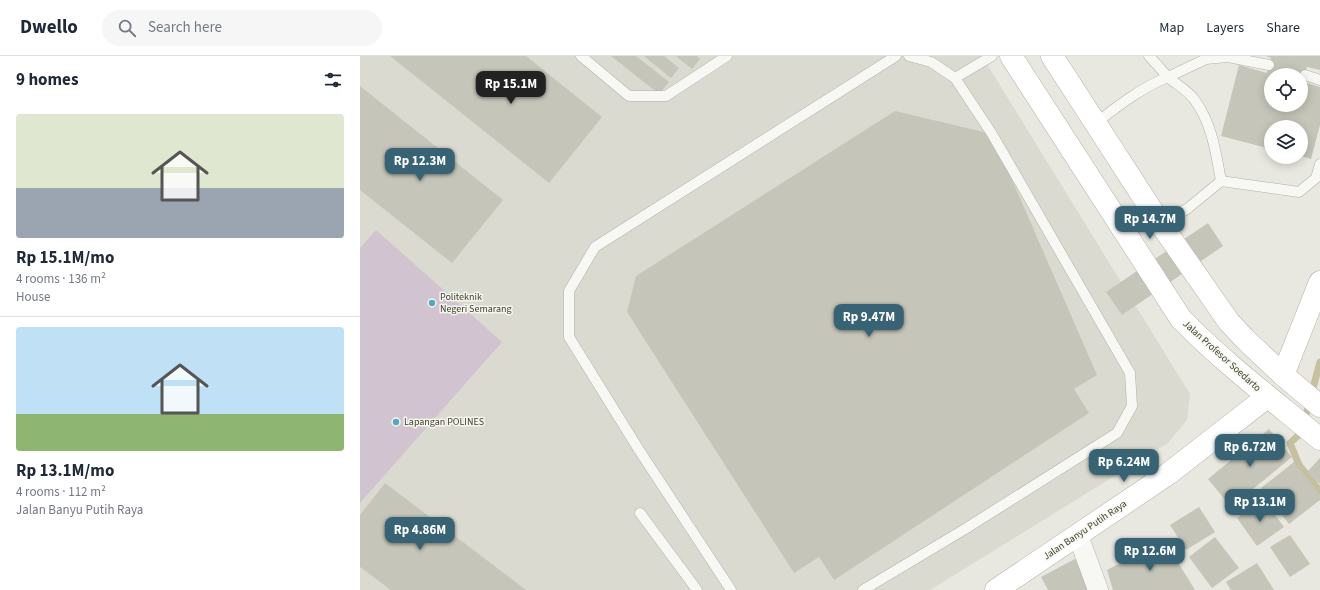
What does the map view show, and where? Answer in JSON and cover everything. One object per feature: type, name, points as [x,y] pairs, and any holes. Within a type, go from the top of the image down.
[{"type":"main road","name":"Jalan Profesor Soedarto","points":[[1012,56],[1181,319],[1204,342],[1267,397],[1308,429]]},
{"type":"main road","points":[[1052,56],[1160,223],[1230,322],[1245,339],[1283,375],[1314,401]]},
{"type":"main road","points":[[1283,375],[1320,282]]},
{"type":"main road","name":"Jalan Banyu Putih Raya","points":[[996,590],[1168,474],[1267,397]]},
{"type":"street","points":[[1078,535],[1098,590]]},
{"type":"lane","points":[[580,56],[629,96],[666,96],[727,56]]},
{"type":"lane","points":[[731,590],[639,450],[569,337],[569,291],[595,247],[896,56]]},
{"type":"lane","points":[[863,590],[965,529],[1117,433],[1132,406],[1130,373],[992,134],[955,78],[931,62],[909,56]]},
{"type":"lane","points":[[955,78],[992,56]]},
{"type":"lane","points":[[1149,56],[1168,77],[1194,98],[1205,116],[1215,146],[1221,181]]},
{"type":"lane","points":[[1096,123],[1147,87],[1206,59],[1228,57],[1269,65]]},
{"type":"lane","points":[[1308,75],[1320,80]]},
{"type":"lane","points":[[1160,223],[1187,209],[1221,181],[1299,192],[1316,178],[1320,164]]},
{"type":"lane","points":[[640,513],[697,590]]},
{"type":"shaded area","points":[[360,56],[982,56],[1190,394],[1187,420],[1168,443],[930,590],[360,590]]},
{"type":"shaded area","name":"Lapangan POLINES","points":[[376,230],[502,342],[360,503],[360,248]]},
{"type":"building","points":[[390,56],[526,56],[602,117],[549,183]]},
{"type":"building","points":[[611,56],[636,56],[669,82],[659,94]]},
{"type":"building","points":[[644,56],[664,56],[679,68],[671,78]]},
{"type":"building","points":[[676,56],[697,56],[700,59],[692,69]]},
{"type":"building","points":[[1266,56],[1320,56],[1320,70],[1307,67],[1268,68],[1271,58]]},
{"type":"building","points":[[1239,65],[1264,72],[1264,112],[1308,112],[1308,83],[1320,87],[1320,125],[1311,159],[1308,158],[1308,120],[1264,120],[1264,147],[1221,136]]},
{"type":"building","points":[[360,86],[503,200],[452,263],[360,190]]},
{"type":"building","points":[[895,111],[992,134],[1097,375],[1074,389],[1089,413],[834,580],[819,557],[794,573],[627,312],[636,276]]},
{"type":"building","points":[[1208,223],[1223,246],[1122,315],[1106,292]]},
{"type":"building","points":[[1269,429],[1292,457],[1231,507],[1208,479]]},
{"type":"building","points":[[1320,458],[1320,484],[1307,472]]},
{"type":"building","points":[[1294,462],[1320,495],[1320,500],[1289,524],[1261,488]]},
{"type":"building","points":[[385,483],[526,590],[391,590],[360,567],[360,515]]},
{"type":"building","points":[[1263,499],[1284,527],[1257,546],[1237,518]]},
{"type":"building","points":[[1199,507],[1215,532],[1186,550],[1170,525]]},
{"type":"building","points":[[1290,535],[1310,564],[1290,577],[1270,547]]},
{"type":"building","points":[[1215,537],[1239,568],[1212,588],[1189,557]]},
{"type":"building","points":[[1164,540],[1195,590],[1113,590],[1107,570]]},
{"type":"building","points":[[1075,559],[1091,590],[1048,590],[1041,577]]},
{"type":"building","points":[[1257,563],[1274,590],[1231,590],[1226,582]]},
{"type":"waterway","points":[[1320,362],[1301,433],[1290,443],[1299,465],[1320,491]]},
{"type":"place","name":"Politeknik Negeri Semarang","points":[[432,303]]},
{"type":"place","name":"Lapangan POLINES","points":[[396,422]]}]
